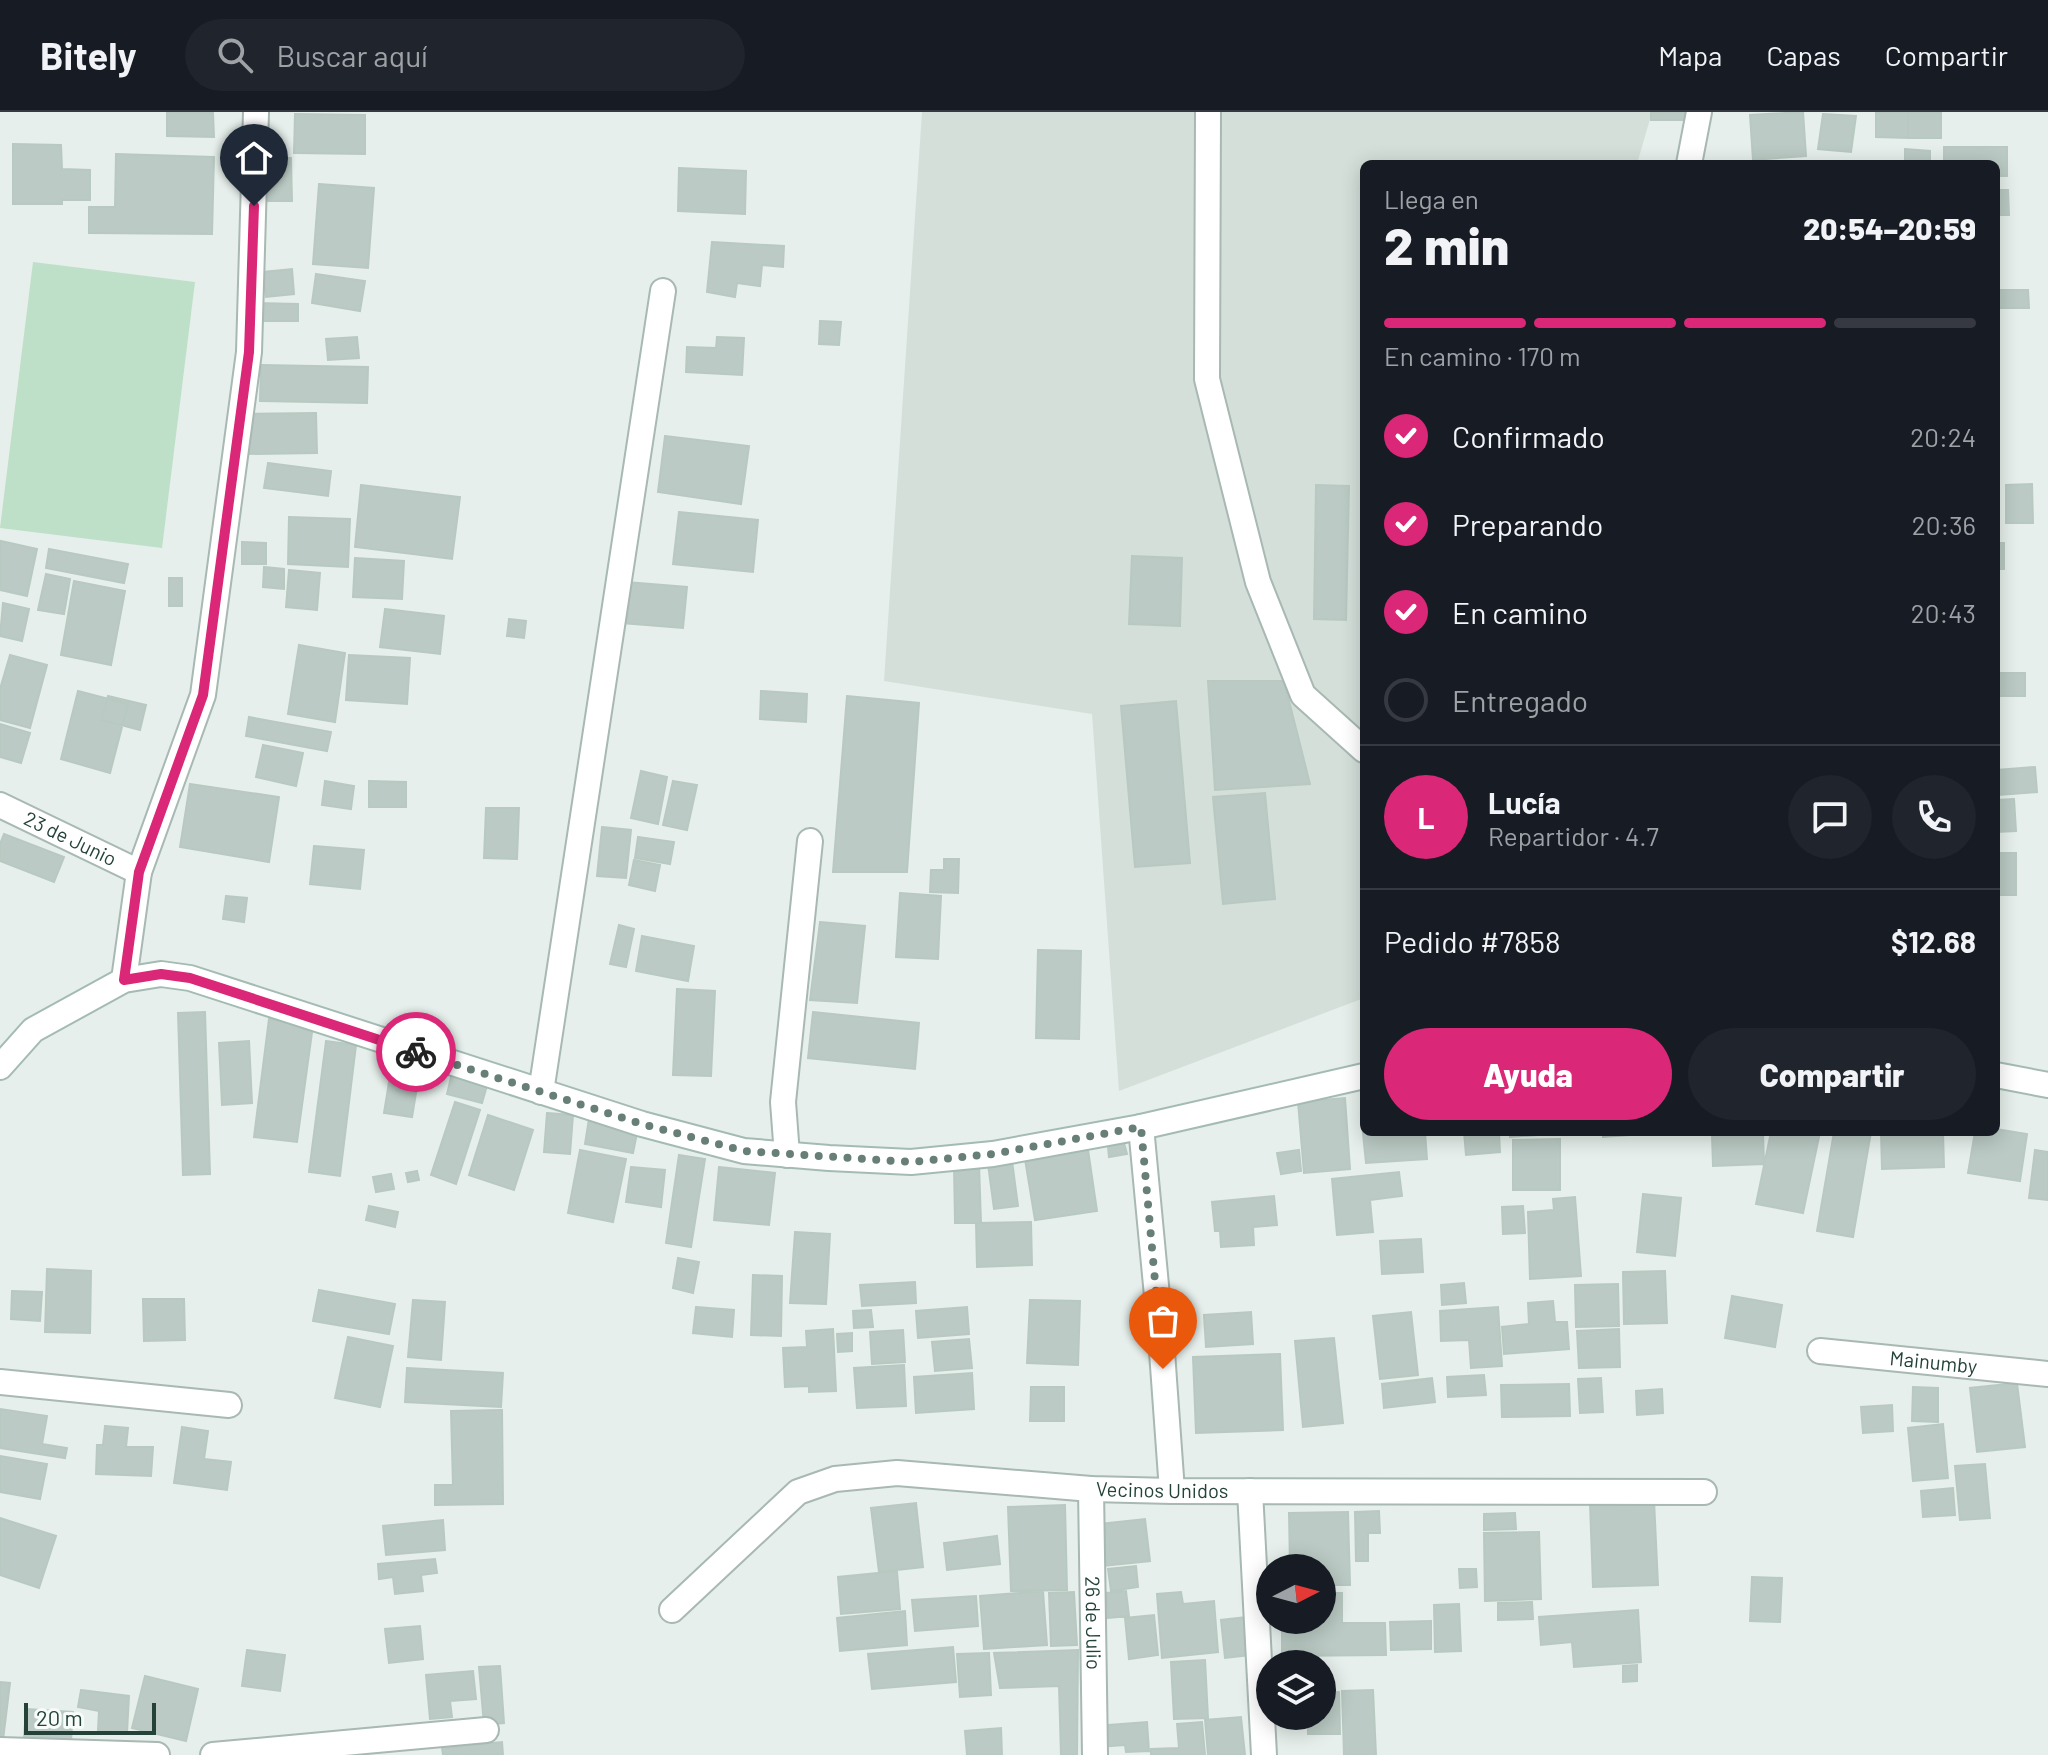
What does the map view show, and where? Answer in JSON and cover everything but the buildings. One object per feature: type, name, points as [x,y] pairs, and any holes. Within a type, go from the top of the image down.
[{"type":"street","points":[[124,980],[139,872],[203,695],[249,352],[256,112]]},
{"type":"street","points":[[1208,112],[1207,379],[1258,582],[1303,695],[1360,746]]},
{"type":"street","points":[[1690,160],[1699,112]]},
{"type":"street","points":[[541,1092],[663,291]]},
{"type":"street","name":"23 de Junio","points":[[0,805],[139,872]]},
{"type":"street","points":[[787,1155],[783,1102],[810,841]]},
{"type":"street","points":[[0,1067],[33,1030],[124,980],[161,974],[190,978],[642,1124],[744,1151],[787,1155],[911,1162],[993,1154],[1141,1127],[1360,1077]]},
{"type":"street","points":[[2000,1076],[2048,1085]]},
{"type":"street","points":[[1141,1127],[1172,1491]]},
{"type":"street","name":"Mainumby","points":[[1820,1351],[2048,1374]]},
{"type":"street","points":[[0,1382],[229,1405]]},
{"type":"street","name":"Vecinos Unidos","points":[[672,1610],[798,1492],[835,1479],[897,1473],[1091,1489],[1172,1491],[1704,1492]]},
{"type":"street","name":"26 de Julio","points":[[1091,1489],[1095,1755]]},
{"type":"street","points":[[1250,1491],[1264,1755]]},
{"type":"street","points":[[213,1755],[486,1730]]},
{"type":"street","points":[[0,1750],[157,1755]]},
{"type":"shaded area","points":[[922,112],[1652,112],[1638,160],[1360,160],[1360,1000],[1119,1091],[1092,714],[884,681]]},
{"type":"green space","points":[[33,262],[195,282],[162,548],[0,528]]},
{"type":"way so far","points":[[416,1052],[642,1124],[744,1151],[911,1162],[993,1154],[1141,1127],[1163,1369]]},
{"type":"route","points":[[254,206],[249,352],[203,695],[139,872],[124,980],[161,974],[190,978],[416,1052]]}]
